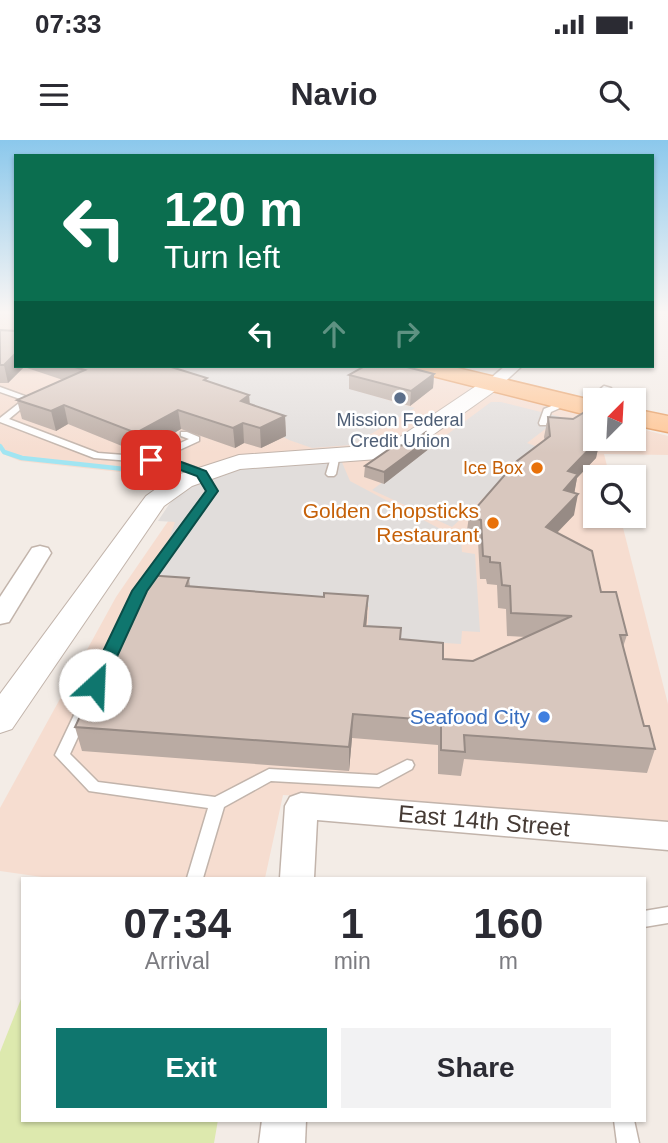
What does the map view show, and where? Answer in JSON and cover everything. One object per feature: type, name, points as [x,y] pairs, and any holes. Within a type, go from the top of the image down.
[{"type":"main road","points":[[441,368],[461,370],[492,384],[583,401]]},
{"type":"main road","points":[[646,419],[668,424]]},
{"type":"street","points":[[0,720],[155,501],[183,481],[239,462],[334,464],[402,446],[512,368]]},
{"type":"street","points":[[0,616],[40,553]]},
{"type":"street","name":"East 14th Street","points":[[297,877],[301,806],[668,835]]},
{"type":"street","points":[[282,1143],[284,1122]]},
{"type":"lane","points":[[0,389],[29,399],[3,420],[97,456],[169,461],[202,473],[212,491],[134,603]]},
{"type":"lane","points":[[151,460],[196,439],[184,434]]},
{"type":"lane","points":[[86,705],[62,755],[94,787],[217,803],[269,775],[379,781],[407,765]]},
{"type":"lane","points":[[195,877],[217,803]]},
{"type":"lane","points":[[646,919],[668,915]]},
{"type":"lane","points":[[624,1122],[628,1143]]},
{"type":"shaded area","points":[[0,360],[14,360],[14,368],[409,368],[583,414],[583,452],[646,452],[646,430],[668,436],[668,455],[604,454],[607,465],[583,465],[583,528],[623,528],[668,704],[668,821],[283,795],[265,877],[42,877],[0,871],[0,808],[116,597],[193,485],[165,477],[20,461],[3,454],[0,449]]},
{"type":"shaded area","points":[[119,368],[366,368],[351,389],[415,408],[352,445],[312,448],[289,440],[212,400]]},
{"type":"shaded area","points":[[491,402],[561,417],[527,443],[538,447],[452,527],[372,490]]},
{"type":"shaded area","points":[[341,460],[350,481],[461,540],[462,552],[475,554],[480,632],[462,631],[461,644],[367,638],[369,607],[150,595],[175,522],[158,521],[178,491],[232,468]]},
{"type":"green space","points":[[21,999],[21,1122],[218,1122],[214,1143],[0,1143],[0,1052]]},
{"type":"building","points":[[0,360],[9,360],[4,365],[0,365]]},
{"type":"building","points":[[78,368],[174,368],[249,395],[241,401],[285,416],[260,428],[243,423],[233,428],[178,410],[136,433],[64,405],[51,411],[17,400],[85,370]]},
{"type":"building","points":[[361,368],[411,368],[434,374],[411,391],[349,375]]},
{"type":"building","points":[[583,413],[583,452],[586,452],[568,471],[578,474],[564,490],[578,494],[546,527],[592,551],[601,592],[616,592],[627,635],[620,635],[644,726],[649,726],[655,749],[464,735],[465,752],[441,750],[441,721],[353,714],[349,747],[75,727],[146,575],[189,578],[186,586],[324,597],[324,593],[368,596],[364,626],[401,628],[400,639],[443,643],[443,659],[473,661],[572,616],[511,613],[510,586],[502,585],[500,563],[490,562],[490,557],[483,556],[481,520],[469,516],[517,461],[550,436],[548,417],[573,419]]},
{"type":"building","points":[[426,432],[430,438],[384,472],[365,466],[391,448],[411,443]]},
{"type":"waterway","points":[[0,446],[4,452],[22,458],[152,472]]},
{"type":"place","name":"Mission Federal Credit Union","points":[[400,398]]},
{"type":"place","name":"Ice Box","points":[[537,468]]},
{"type":"place","name":"Golden Chopsticks Restaurant","points":[[493,523]]},
{"type":"place","name":"Seafood City","points":[[544,717]]},
{"type":"route","points":[[95,685],[140,591],[212,491],[202,473],[169,461],[151,460]]}]
